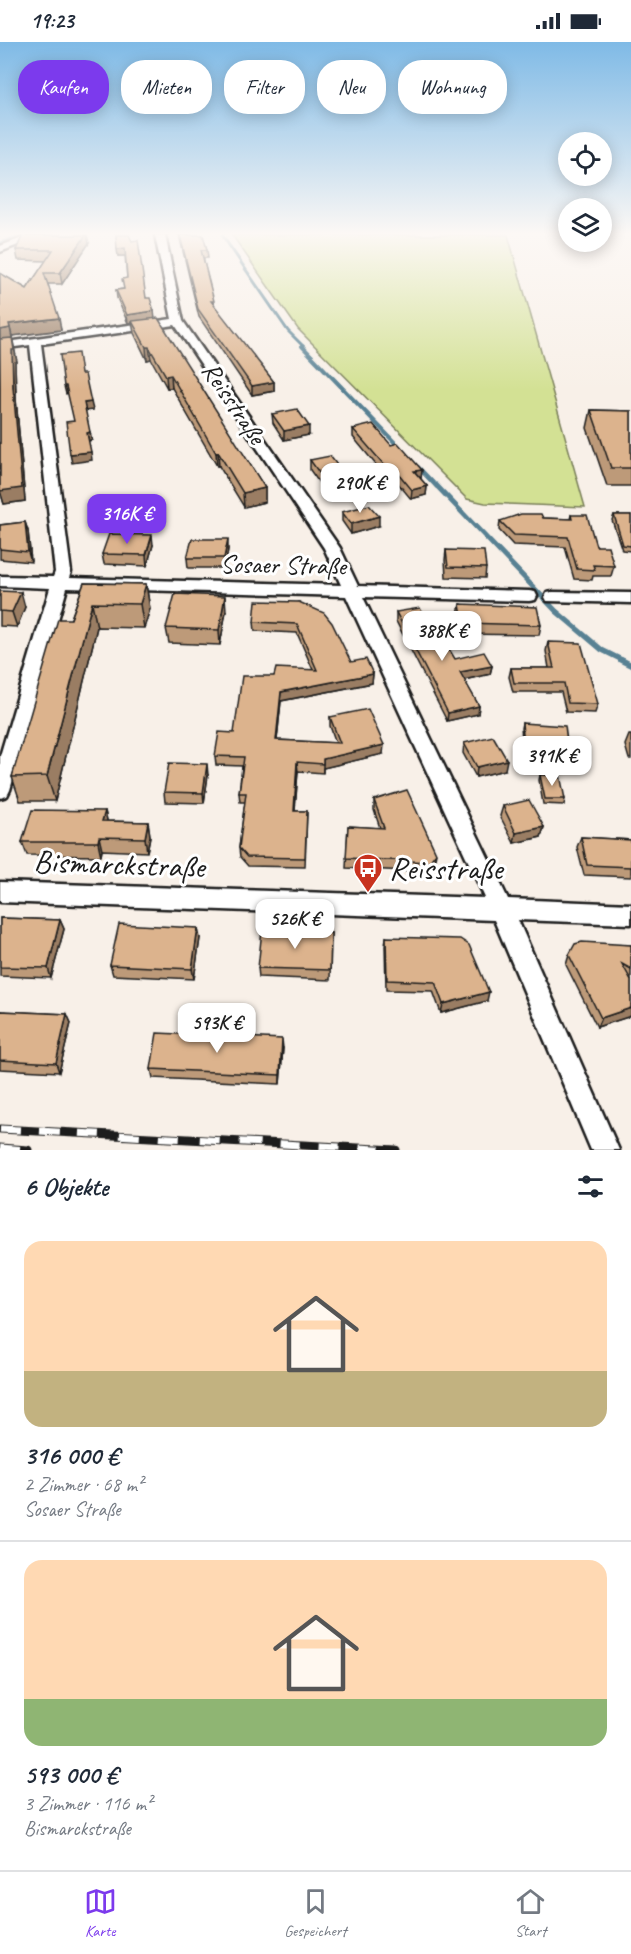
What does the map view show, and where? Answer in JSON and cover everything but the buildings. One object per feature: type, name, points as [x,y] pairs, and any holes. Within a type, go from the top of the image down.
[{"type":"street","name":"Reisstraße","points":[[171,287],[178,321],[332,548],[502,911],[605,1150]]},
{"type":"street","points":[[0,346],[178,321]]},
{"type":"street","points":[[0,790],[63,572],[35,341]]},
{"type":"street","name":"Sosaer Straße","points":[[0,582],[529,596]]},
{"type":"street","points":[[553,597],[631,598]]},
{"type":"street","name":"Bismarckstraße","points":[[0,892],[631,914]]},
{"type":"green space","points":[[268,287],[523,287],[585,507],[485,503],[467,499],[298,329]]},
{"type":"waterway","points":[[258,287],[288,331],[304,347]]},
{"type":"waterway","points":[[302,346],[401,449]]},
{"type":"waterway","points":[[418,467],[437,487]]},
{"type":"waterway","points":[[436,485],[556,611],[602,650],[624,661]]},
{"type":"waterway","points":[[621,660],[631,665]]},
{"type":"railway","points":[[0,1129],[396,1150]]},
{"type":"railway","points":[[0,1148],[28,1150]]},
{"type":"place","name":"Reisstraße","points":[[368,894]]}]
